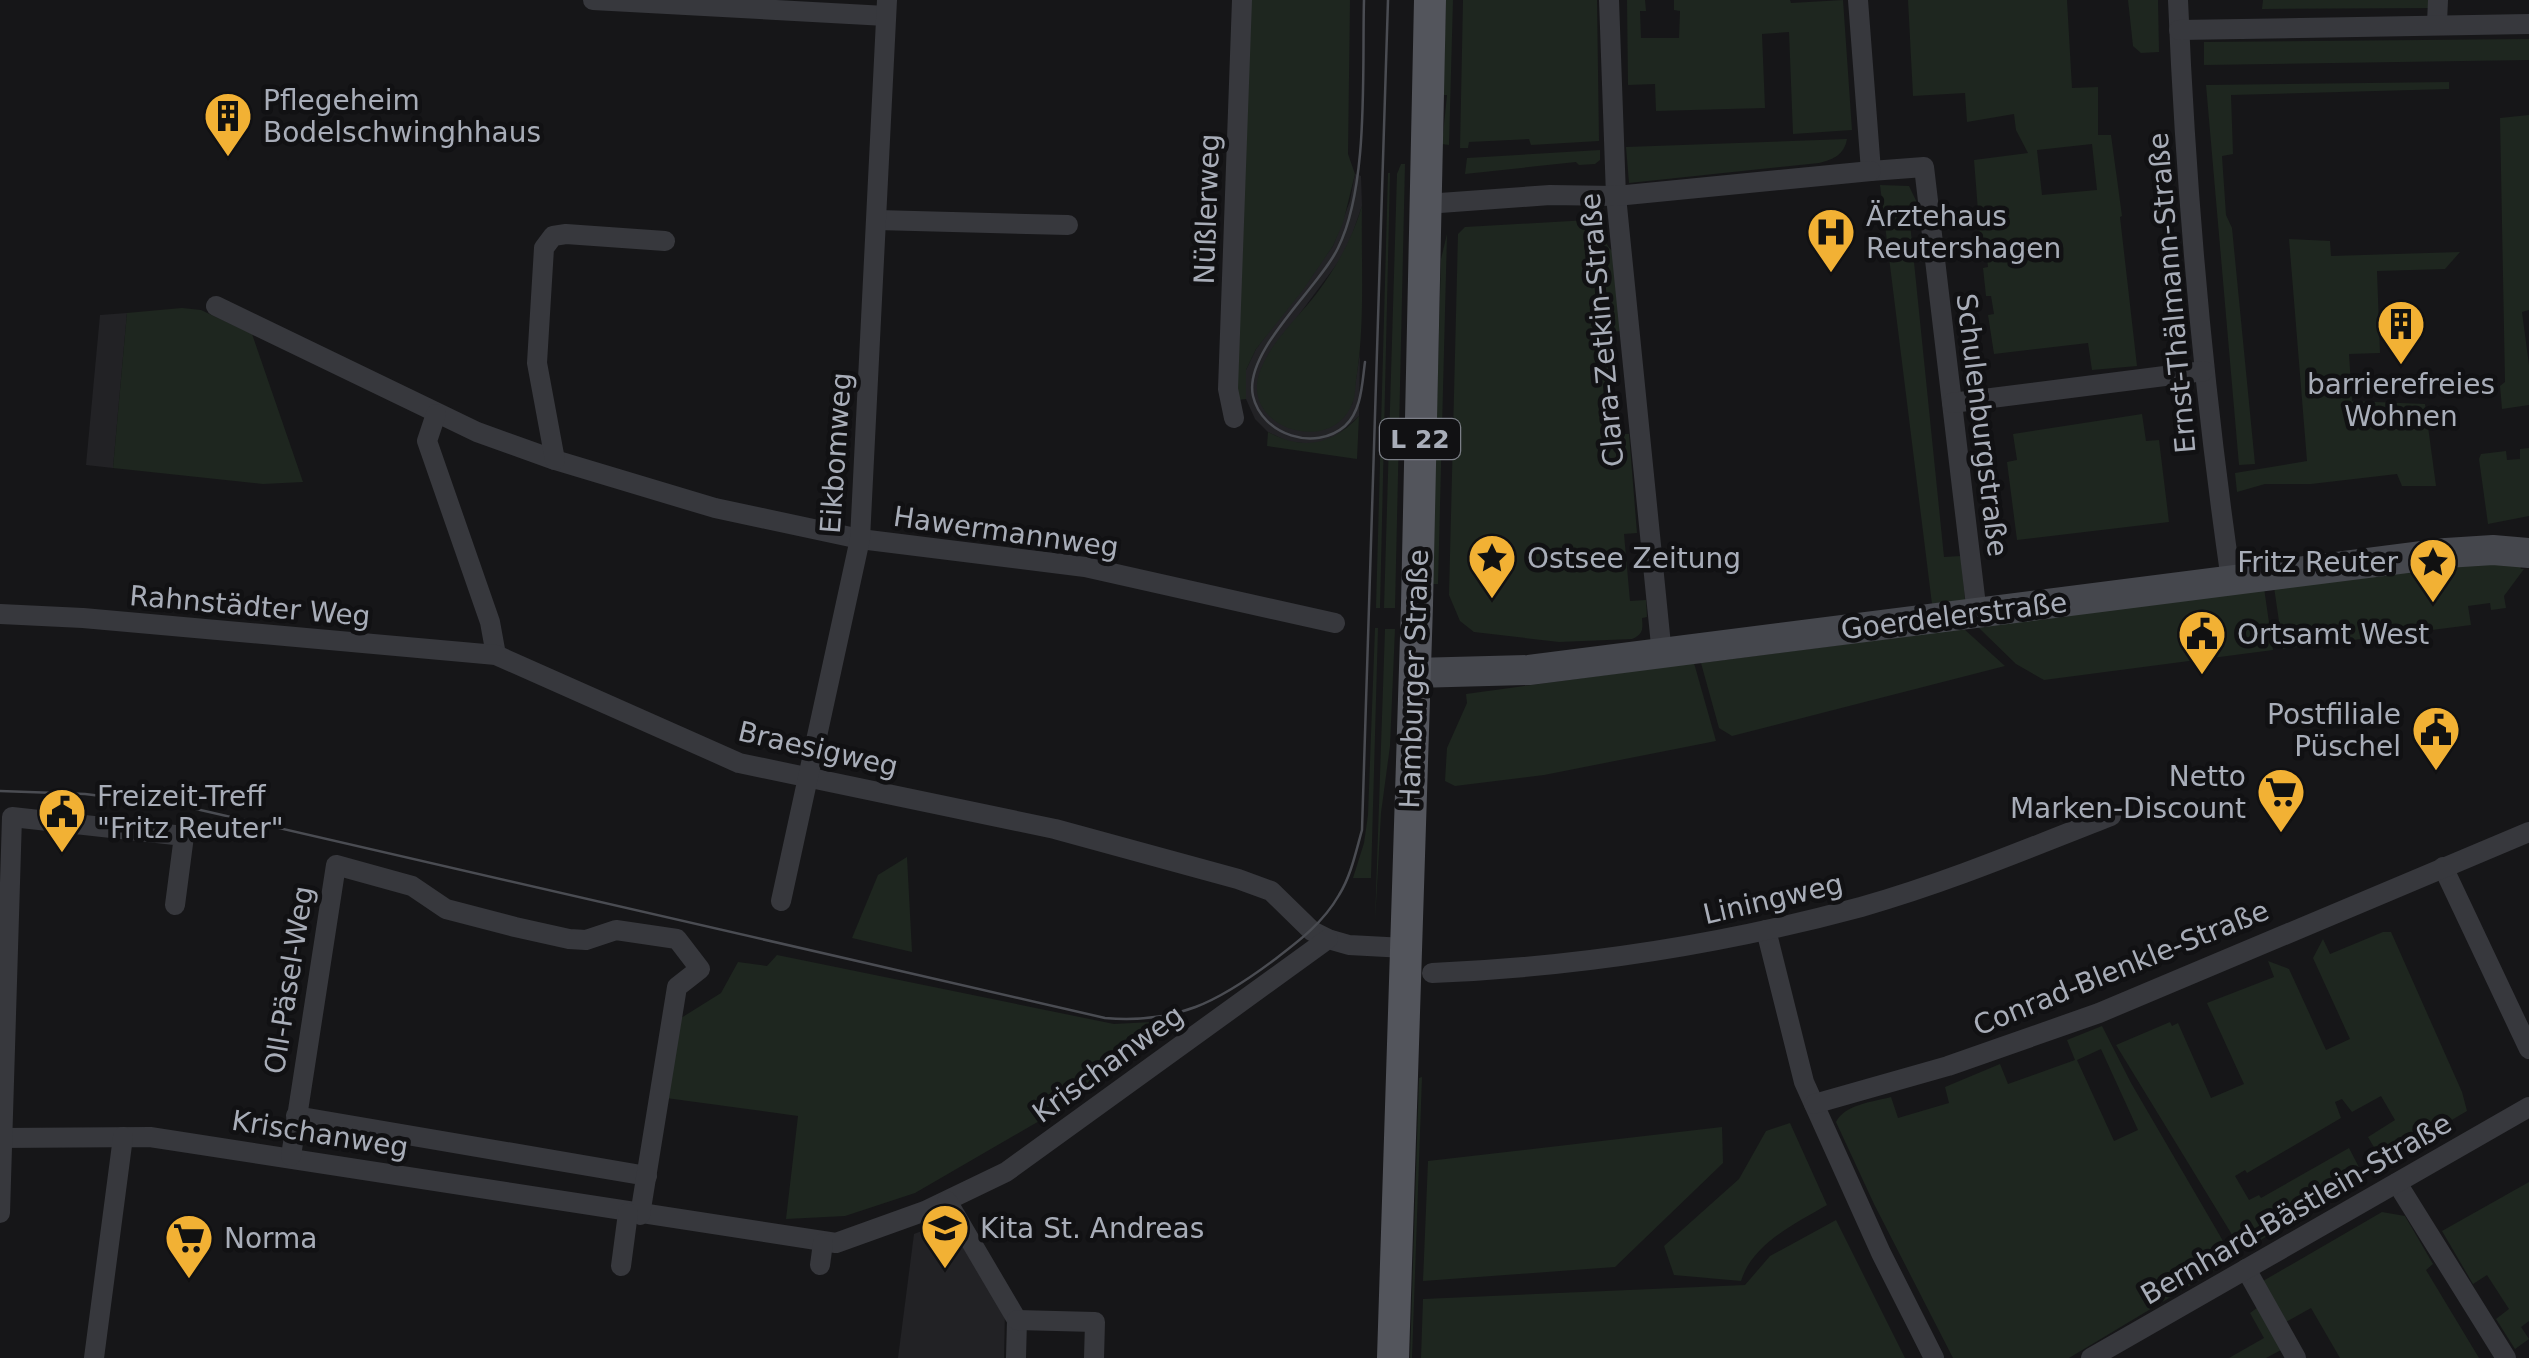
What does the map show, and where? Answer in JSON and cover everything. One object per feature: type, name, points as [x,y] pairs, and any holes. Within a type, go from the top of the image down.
[{"type":"main road","name":"Hamburger Straße","points":[[1393,1358],[1430,0]]},
{"type":"street","points":[[593,0],[887,8]]},
{"type":"street","name":"Nüßlerweg","points":[[1234,418],[1228,389],[1242,0]]},
{"type":"street","name":"Clara-Zetkin-Straße","points":[[1609,0],[1616,196],[1661,646]]},
{"type":"street","points":[[1426,204],[1550,195],[1616,196],[1872,170],[1858,0]]},
{"type":"street","name":"Ernst-Thälmann-Straße","points":[[2178,0],[2186,164],[2204,372],[2231,580]]},
{"type":"street","points":[[2437,23],[2438,0]]},
{"type":"street","name":"Eikbomweg","points":[[781,901],[860,539],[887,8]]},
{"type":"street","points":[[2179,30],[2529,24]]},
{"type":"street","name":"Schulenburgstraße","points":[[1872,170],[1924,168],[1977,614]]},
{"type":"street","points":[[877,220],[1068,225]]},
{"type":"street","points":[[554,460],[538,364],[544,248],[553,236],[566,234],[664,241]]},
{"type":"street","name":"Hawermannweg","points":[[216,306],[436,414],[554,460],[715,508],[860,539],[1085,567],[1334,623]]},
{"type":"street","points":[[1952,404],[2204,372]]},
{"type":"street","points":[[436,414],[427,441],[490,622],[496,655]]},
{"type":"street","name":"Goerdelerstraße","points":[[2492,550],[2529,533]]},
{"type":"street","name":"Goerdelerstraße","points":[[1414,673],[1528,670],[1661,646],[1977,614],[2492,550],[2529,552]]},
{"type":"street","name":"Rahnstädter Weg","points":[[0,614],[496,655]]},
{"type":"street","name":"Braesigweg","points":[[496,655],[739,764],[1055,829],[1271,892],[1312,931],[1328,939]]},
{"type":"street","name":"Liningweg","points":[[1432,972],[1508,970],[1636,956],[1766,930],[1864,906],[1956,876],[2111,816]]},
{"type":"street","points":[[0,1212],[12,817],[184,836],[175,905]]},
{"type":"street","name":"Conrad-Blenkle-Straße","points":[[1814,1104],[1948,1066],[2100,1013],[2529,832]]},
{"type":"street","name":"Oll-Päsel-Weg","points":[[291,1156],[296,1116],[336,864],[412,886],[446,909],[569,939],[586,940],[616,930],[677,939],[700,970],[677,986],[647,1176],[296,1116]]},
{"type":"street","points":[[2443,867],[2529,1049]]},
{"type":"street","points":[[1766,930],[1796,1058],[1814,1104],[1881,1253],[1934,1358]]},
{"type":"street","points":[[1328,939],[1349,945],[1405,948]]},
{"type":"street","name":"Krischanweg","points":[[1,1138],[123,1136],[291,1156],[634,1214],[841,1243],[1006,1172],[1328,939]]},
{"type":"street","name":"Bernhard-Bästlein-Straße","points":[[2091,1358],[2529,1107]]},
{"type":"street","points":[[94,1358],[123,1136]]},
{"type":"street","points":[[622,1266],[647,1176]]},
{"type":"street","points":[[2396,1183],[2506,1358]]},
{"type":"street","points":[[947,1200],[1017,1320],[1016,1358]]},
{"type":"street","points":[[820,1266],[823,1242]]},
{"type":"street","points":[[2246,1270],[2296,1358]]},
{"type":"street","points":[[1017,1320],[1095,1322],[1094,1358]]},
{"type":"shaded area","points":[[1242,0],[1350,0],[1348,154],[1355,174],[1333,246],[1256,349],[1246,370],[1246,399],[1229,401]]},
{"type":"shaded area","points":[[1446,0],[1453,0],[1449,145],[1442,144],[1447,95],[1443,95]]},
{"type":"shaded area","points":[[1463,0],[1597,0],[1599,141],[1531,145],[1529,139],[1469,142],[1468,148],[1460,148]]},
{"type":"shaded area","points":[[1627,0],[1645,0],[1646,11],[1640,11],[1641,38],[1679,38],[1680,11],[1674,10],[1674,0],[1843,0],[1852,130],[1793,134],[1789,32],[1762,34],[1765,108],[1656,111],[1655,84],[1628,85]]},
{"type":"shaded area","points":[[1908,0],[2067,0],[2072,88],[2098,87],[2098,135],[2111,135],[2137,366],[2092,370],[2088,343],[1994,354],[1988,315],[1994,314],[1991,296],[1986,296],[1983,268],[1988,267],[1986,249],[1981,249],[1974,160],[2028,153],[2016,130],[2014,114],[1967,122],[1965,93],[1913,96]],"holes":[[[2092,144],[2097,190],[2042,195],[2037,150]]]},
{"type":"shaded area","points":[[2128,0],[2158,0],[2159,52],[2141,53],[2133,46]]},
{"type":"shaded area","points":[[2263,0],[2438,0],[2437,8],[2262,9]]},
{"type":"shaded area","points":[[2529,39],[2529,60],[2204,65],[2204,42]]},
{"type":"shaded area","points":[[2449,82],[2449,89],[2231,95],[2233,154],[2222,156],[2255,464],[2239,465],[2206,85]]},
{"type":"shaded area","points":[[2529,115],[2529,310],[2522,312],[2529,365],[2529,405],[2502,409],[2500,386],[2505,382],[2500,118]]},
{"type":"shaded area","points":[[1847,139],[1838,156],[1819,163],[1629,183],[1626,147]]},
{"type":"shaded area","points":[[1600,150],[1600,160],[1595,164],[1576,162],[1465,174],[1467,158]]},
{"type":"shaded area","points":[[1401,164],[1405,164],[1395,608],[1384,608],[1397,174]]},
{"type":"shaded area","points":[[1388,173],[1380,608],[1376,608]]},
{"type":"shaded area","points":[[1355,174],[1361,176],[1362,206],[1346,252],[1268,356],[1352,405],[1360,353],[1359,416],[1333,439],[1315,444],[1289,442],[1268,432],[1255,419],[1246,399],[1246,370],[1256,349],[1333,246],[1350,201]]},
{"type":"shaded area","points":[[1880,185],[1909,186],[1921,211],[1909,213],[1944,557],[1961,556],[1965,600],[1932,604]]},
{"type":"shaded area","points":[[1362,206],[1361,332],[1353,401],[1342,420],[1327,429],[1292,429],[1264,409],[1257,393],[1259,374],[1276,342],[1331,273]]},
{"type":"shaded area","points":[[1588,220],[1616,254],[1622,331],[1609,332],[1616,434],[1629,434],[1637,533],[1624,534],[1630,601],[1646,600],[1647,617],[1642,618],[1642,629],[1632,639],[1559,642],[1474,632],[1460,621],[1449,595],[1458,234],[1465,227]]},
{"type":"shaded area","points":[[1447,234],[1438,584],[1432,584],[1441,259]]},
{"type":"shaded area","points":[[2289,239],[2330,241],[2331,256],[2460,252],[2445,269],[2377,271],[2380,353],[2349,354],[2352,401],[2425,404],[2436,486],[2402,486],[2397,474],[2311,484],[2265,484],[2237,492],[2235,473],[2307,461]]},
{"type":"shaded area","points":[[201,310],[252,334],[303,482],[263,484],[113,468],[127,313]]},
{"type":"shaded area","points":[[127,313],[113,468],[86,465],[100,315]]},
{"type":"shaded area","points":[[2142,414],[2146,441],[2159,440],[2169,522],[2017,540],[2007,462],[2017,460],[2013,434]]},
{"type":"shaded area","points":[[1359,416],[1357,459],[1267,446],[1268,432],[1293,442],[1317,442],[1339,433]]},
{"type":"shaded area","points":[[2529,448],[2529,516],[2488,524],[2481,454],[2506,451],[2507,460],[2520,459],[2520,449]]},
{"type":"shaded area","points":[[2519,560],[2524,569],[2504,596],[2506,608],[2491,610],[2490,603],[2468,606],[2471,625],[2283,649],[2274,587]]},
{"type":"shaded area","points":[[2264,588],[2273,650],[2044,680],[2016,664],[1978,627]]},
{"type":"shaded area","points":[[1375,628],[1371,878],[1353,878],[1368,815]]},
{"type":"shaded area","points":[[1385,629],[1395,629],[1375,922]]},
{"type":"shaded area","points":[[1964,629],[2005,666],[1732,736],[1719,728],[1701,663]]},
{"type":"shaded area","points":[[1694,663],[1716,741],[1544,775],[1455,786],[1445,781],[1447,748],[1467,703],[1466,694]]},
{"type":"shaded area","points":[[907,857],[912,952],[852,938],[878,875]]},
{"type":"shaded area","points":[[2391,932],[2467,1111],[2382,1161],[2368,1137],[2395,1120],[2381,1096],[2352,1112],[2342,1099],[2335,1102],[2341,1118],[2247,1173],[2245,1170],[2235,1176],[2249,1200],[2259,1195],[2261,1198],[2349,1148],[2365,1179],[2242,1251],[2116,1045],[2170,1022],[2172,1026],[2178,1023],[2211,1098],[2244,1084],[2207,1003],[2274,977],[2268,961],[2289,969],[2326,1050],[2350,1039],[2313,958],[2323,939],[2330,954]]},
{"type":"shaded area","points":[[777,955],[1114,1024],[1189,1020],[1053,1113],[915,1193],[845,1216],[786,1219],[798,1116],[666,1098],[681,1018],[721,993],[738,962],[767,966]]},
{"type":"shaded area","points":[[2102,1026],[2230,1253],[2229,1262],[2069,1358],[1953,1358],[1836,1122],[1853,1107],[1891,1097],[1898,1118],[1949,1103],[1945,1087],[2000,1064],[2008,1084],[2075,1060],[2067,1040]],"holes":[[[2101,1049],[2138,1130],[2114,1141],[2077,1060]]]},
{"type":"shaded area","points":[[1422,1077],[1412,1358],[1410,1358],[1419,1078]]},
{"type":"shaded area","points":[[1790,1123],[1827,1205],[1765,1245],[1741,1281],[1674,1275],[1664,1246],[1739,1179],[1766,1131]]},
{"type":"shaded area","points":[[1722,1127],[1723,1163],[1615,1267],[1423,1281],[1428,1161]]},
{"type":"shaded area","points":[[2529,1182],[2529,1321],[2521,1327],[2529,1339],[2515,1349],[2496,1319],[2509,1309],[2487,1275],[2473,1284],[2442,1231]]},
{"type":"shaded area","points":[[2382,1212],[2405,1216],[2433,1264],[2426,1270],[2479,1358],[2340,1358],[2311,1308],[2286,1322],[2263,1281]]},
{"type":"shaded area","name":"Kita St. Andreas","points":[[950,1220],[1005,1309],[1004,1358],[898,1358],[914,1234]]},
{"type":"shaded area","points":[[1836,1220],[1905,1358],[1421,1358],[1423,1299],[1745,1285],[1770,1256]]},
{"type":"shaded area","points":[[2257,1308],[2281,1350],[2266,1358],[2229,1358],[2264,1338],[2250,1313]]},
{"type":"tram line","points":[[1364,0],[1362,127],[1348,222],[1328,264],[1259,360],[1253,378],[1258,410],[1267,421],[1291,435],[1319,438],[1333,434],[1355,412],[1365,362]]},
{"type":"tram line","points":[[0,791],[85,794],[183,806],[1105,1018],[1175,1013],[1234,988],[1292,946],[1326,914],[1347,880],[1362,830],[1388,0]]},
{"type":"place","name":"Pflegeheim Bodelschwinghhaus","points":[[228,158]]},
{"type":"place","name":"Ärztehaus Reutershagen","points":[[1831,274]]},
{"type":"place","name":"barrierefreies Wohnen","points":[[2401,366]]},
{"type":"place","name":"Ostsee Zeitung","points":[[1492,600]]},
{"type":"place","name":"Fritz Reuter","points":[[2433,604]]},
{"type":"place","name":"Ortsamt West","points":[[2202,676]]},
{"type":"place","name":"Postfiliale Püschel","points":[[2436,772]]},
{"type":"place","name":"Netto Marken-Discount","points":[[2281,834]]},
{"type":"place","name":"Freizeit-Treff \"Fritz Reuter\"","points":[[62,854]]},
{"type":"place","name":"Kita St. Andreas","points":[[945,1270]]},
{"type":"place","name":"Norma","points":[[189,1280]]}]
